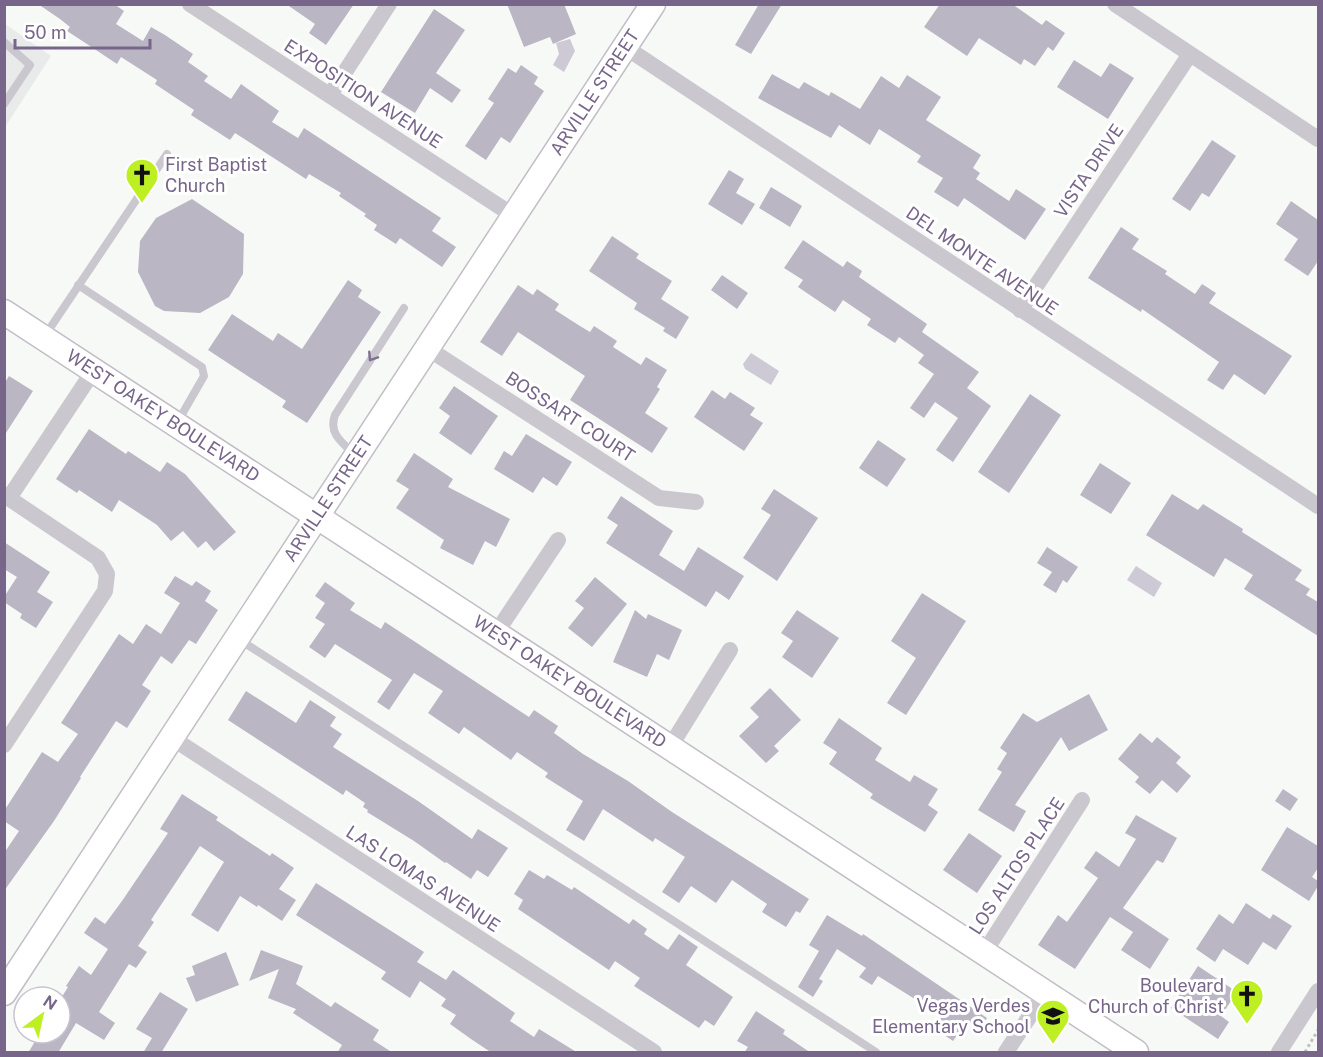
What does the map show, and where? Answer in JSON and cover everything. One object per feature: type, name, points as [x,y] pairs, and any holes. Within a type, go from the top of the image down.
[{"type":"main road","name":"ARVILLE STREET","points":[[4,993],[654,4]]},
{"type":"main road","name":"WEST OAKEY BOULEVARD","points":[[4,312],[1136,1053]]},
{"type":"street","name":"EXPOSITION AVENUE","points":[[190,4],[514,216]]},
{"type":"street","points":[[330,95],[389,4]]},
{"type":"street","points":[[1115,4],[1318,139]]},
{"type":"street","name":"DEL MONTE AVENUE","points":[[625,47],[1318,506]]},
{"type":"street","name":"VISTA DRIVE","points":[[1020,310],[1190,54]]},
{"type":"street","name":"BOSSART COURT","points":[[427,348],[659,498],[696,502]]},
{"type":"street","points":[[4,745],[105,591],[107,574],[98,558],[7,497],[94,370]]},
{"type":"street","points":[[496,633],[558,540]]},
{"type":"street","points":[[670,747],[730,650]]},
{"type":"street","name":"LAS LOMAS AVENUE","points":[[172,738],[654,1053]]},
{"type":"street","name":"LOS ALTOS PLACE","points":[[984,953],[1082,800]]},
{"type":"street","points":[[1279,1053],[1318,992]]},
{"type":"street","points":[[1006,1053],[1045,993]]},
{"type":"lane","points":[[4,42],[30,65],[4,104]]},
{"type":"lane","points":[[43,337],[167,154]]},
{"type":"lane","points":[[78,285],[202,367],[204,376],[176,424]]},
{"type":"lane","points":[[357,456],[335,435],[332,424],[335,415],[404,308]]},
{"type":"lane","points":[[237,638],[876,1053]]},
{"type":"path","points":[[1305,1053],[1318,1030]]},
{"type":"shaded area","points":[[5,24],[51,56],[5,127]]},
{"type":"shaded area","points":[[570,39],[575,51],[564,72],[553,65],[559,54],[556,43]]},
{"type":"shaded area","points":[[751,353],[779,371],[771,385],[745,369],[743,364]]},
{"type":"shaded area","points":[[1136,566],[1162,583],[1154,597],[1127,580]]},
{"type":"building","points":[[38,4],[114,4],[124,11],[116,24],[143,41],[151,27],[165,35],[193,54],[188,62],[208,76],[204,81],[231,99],[241,84],[279,111],[272,122],[298,138],[304,128],[441,218],[432,231],[456,247],[442,267],[400,238],[396,244],[374,230],[377,225],[364,216],[366,214],[339,196],[341,193],[309,174],[306,179],[235,133],[230,140],[191,115],[194,110],[155,84],[157,80],[121,57],[117,64],[67,31],[70,27]]},
{"type":"building","points":[[286,4],[354,4],[326,45],[309,33],[315,24]]},
{"type":"building","points":[[507,4],[564,4],[576,34],[553,44],[550,37],[524,47]]},
{"type":"building","points":[[759,4],[782,4],[751,54],[735,45]]},
{"type":"building","points":[[940,4],[1012,4],[1042,25],[1046,20],[1065,33],[1053,51],[1048,47],[1035,66],[1024,59],[1021,65],[979,38],[967,56],[924,27]]},
{"type":"building","points":[[434,9],[465,30],[436,73],[461,90],[452,103],[430,88],[415,113],[381,92]]},
{"type":"building","points":[[1074,60],[1101,77],[1110,63],[1134,78],[1108,119],[1057,87]]},
{"type":"building","points":[[521,65],[538,77],[534,84],[544,91],[510,143],[501,137],[486,160],[465,146],[494,103],[488,99],[508,68],[516,73]]},
{"type":"building","points":[[772,74],[799,89],[804,82],[829,96],[831,92],[860,109],[881,76],[899,88],[907,75],[941,97],[926,120],[981,155],[973,168],[980,173],[976,179],[1009,201],[1016,189],[1046,209],[1025,240],[964,198],[958,207],[934,192],[943,178],[917,162],[921,156],[879,129],[870,145],[839,125],[831,138],[758,98]]},
{"type":"building","points":[[1212,140],[1236,156],[1209,197],[1202,193],[1190,211],[1172,199]]},
{"type":"building","points":[[729,170],[744,179],[736,193],[755,204],[742,225],[708,204]]},
{"type":"building","points":[[771,187],[802,206],[790,227],[759,208]]},
{"type":"building","points":[[192,199],[244,234],[243,274],[229,297],[200,313],[164,311],[155,306],[138,272],[140,241],[156,218]]},
{"type":"building","points":[[1291,201],[1318,220],[1318,261],[1308,276],[1284,260],[1298,239],[1276,224]]},
{"type":"building","points":[[1121,227],[1139,239],[1132,249],[1167,271],[1165,274],[1195,294],[1202,284],[1216,293],[1209,303],[1292,356],[1265,395],[1234,374],[1223,390],[1207,380],[1219,362],[1142,309],[1141,312],[1088,278]]},
{"type":"building","points":[[612,236],[639,254],[636,258],[672,281],[661,299],[689,317],[676,339],[663,331],[665,328],[634,309],[637,303],[589,271]]},
{"type":"building","points":[[803,240],[843,267],[847,261],[862,271],[859,277],[927,324],[922,332],[979,372],[967,388],[991,406],[953,462],[936,450],[958,418],[935,402],[924,418],[910,408],[934,374],[918,363],[924,355],[899,337],[895,343],[867,325],[871,319],[843,300],[835,312],[798,287],[803,280],[784,268]]},
{"type":"building","points":[[722,275],[748,293],[737,309],[711,290]]},
{"type":"building","points":[[348,280],[362,290],[358,297],[381,312],[307,423],[282,407],[286,401],[208,350],[232,314],[273,341],[278,333],[302,349]]},
{"type":"building","points":[[518,285],[533,295],[537,289],[559,304],[555,310],[590,332],[594,326],[617,341],[613,347],[641,365],[646,357],[667,370],[657,387],[660,389],[645,413],[668,428],[652,453],[570,400],[585,376],[518,332],[502,356],[480,342]]},
{"type":"building","points":[[9,376],[33,391],[4,436],[4,384]]},
{"type":"building","points":[[454,386],[498,416],[471,455],[439,433],[450,416],[439,408]]},
{"type":"building","points":[[712,390],[725,399],[730,392],[755,408],[750,415],[763,423],[744,451],[694,417]]},
{"type":"building","points":[[1030,394],[1061,415],[1009,493],[978,472]]},
{"type":"building","points":[[89,429],[126,454],[128,451],[160,472],[167,462],[185,474],[236,532],[214,551],[206,541],[198,548],[183,531],[171,541],[157,525],[119,500],[112,512],[79,490],[77,493],[56,479]]},
{"type":"building","points":[[526,434],[572,462],[557,486],[543,477],[533,493],[494,469],[504,451],[512,456]]},
{"type":"building","points":[[878,440],[906,459],[887,487],[859,468]]},
{"type":"building","points":[[414,453],[453,479],[448,487],[510,519],[496,547],[485,541],[473,565],[440,548],[444,540],[396,508],[409,489],[396,481]]},
{"type":"building","points":[[1100,463],[1131,483],[1111,514],[1080,495]]},
{"type":"building","points":[[774,489],[818,518],[777,581],[743,558],[771,515],[761,509]]},
{"type":"building","points":[[1172,494],[1198,510],[1203,504],[1302,570],[1295,580],[1310,589],[1306,595],[1318,602],[1318,636],[1244,589],[1253,575],[1225,558],[1214,577],[1146,535]]},
{"type":"building","points":[[621,496],[673,531],[659,555],[684,571],[698,547],[744,576],[729,600],[716,591],[706,607],[606,543],[618,525],[607,518]]},
{"type":"building","points":[[4,542],[50,572],[37,592],[53,602],[36,628],[20,618],[22,614],[4,602],[4,597],[17,577],[4,569]]},
{"type":"building","points":[[1047,547],[1078,567],[1067,583],[1063,580],[1056,593],[1043,585],[1052,572],[1037,563]]},
{"type":"building","points":[[175,576],[192,586],[196,581],[211,591],[205,601],[218,610],[196,644],[189,640],[172,664],[161,656],[142,685],[151,691],[127,728],[116,721],[54,821],[4,891],[4,853],[19,831],[4,821],[4,811],[42,752],[58,762],[78,734],[61,723],[119,634],[133,644],[146,624],[161,634],[180,603],[164,593]]},
{"type":"building","points":[[595,577],[627,604],[592,647],[568,628],[584,608],[575,601]]},
{"type":"building","points":[[325,582],[355,603],[350,610],[381,629],[385,622],[529,717],[534,710],[558,726],[554,733],[583,754],[809,899],[800,913],[796,911],[786,927],[762,912],[767,904],[732,880],[716,903],[691,886],[679,903],[662,892],[685,857],[655,838],[653,842],[603,809],[584,841],[566,830],[583,801],[545,777],[548,773],[517,752],[511,760],[464,727],[459,734],[428,713],[443,691],[414,673],[389,710],[377,702],[392,680],[335,644],[325,658],[309,647],[325,624],[315,618],[325,603],[315,596]]},
{"type":"building","points":[[922,593],[966,621],[906,715],[887,703],[916,658],[891,641]]},
{"type":"building","points":[[635,610],[646,619],[648,614],[682,630],[669,660],[657,654],[647,677],[613,662]]},
{"type":"building","points":[[797,610],[839,638],[812,678],[782,657],[793,641],[781,633]]},
{"type":"building","points":[[770,688],[801,720],[774,746],[779,751],[766,763],[739,736],[759,717],[750,708]]},
{"type":"building","points":[[246,691],[296,723],[310,700],[336,717],[330,726],[342,734],[333,747],[418,801],[472,839],[478,829],[508,848],[488,877],[477,870],[471,879],[367,812],[368,810],[363,807],[365,803],[346,790],[343,795],[228,720]]},
{"type":"building","points":[[1089,694],[1108,730],[1069,751],[1061,737],[1015,805],[1026,811],[1014,832],[978,810],[1002,772],[997,769],[1007,753],[1000,748],[1023,713],[1037,722]]},
{"type":"building","points":[[839,718],[882,748],[875,760],[910,782],[914,775],[938,789],[928,805],[938,812],[925,832],[870,798],[873,794],[829,764],[837,752],[823,743]]},
{"type":"building","points":[[1140,733],[1152,743],[1157,737],[1181,757],[1176,763],[1191,776],[1177,793],[1162,780],[1150,794],[1135,782],[1139,777],[1118,759]]},
{"type":"building","points":[[1283,789],[1298,799],[1290,811],[1275,801]]},
{"type":"building","points":[[182,794],[218,817],[216,820],[270,856],[272,853],[294,868],[279,889],[296,900],[282,921],[240,896],[218,932],[191,915],[224,862],[200,846],[151,920],[154,922],[138,946],[147,952],[136,968],[129,964],[99,1012],[115,1023],[104,1040],[76,1023],[72,1030],[72,985],[67,985],[79,966],[91,975],[108,949],[84,933],[95,917],[105,924],[122,901],[168,833],[160,829]]},
{"type":"building","points":[[1136,815],[1177,838],[1163,863],[1157,860],[1123,908],[1169,939],[1150,969],[1121,950],[1133,932],[1110,917],[1075,969],[1038,945],[1058,915],[1067,922],[1098,878],[1084,868],[1096,851],[1119,867],[1136,839],[1125,833]]},
{"type":"building","points":[[1287,827],[1318,846],[1318,868],[1312,877],[1318,881],[1318,886],[1309,901],[1261,870]]},
{"type":"building","points":[[969,833],[1002,856],[977,893],[943,870]]},
{"type":"building","points":[[529,870],[544,879],[547,875],[572,890],[574,887],[629,924],[633,919],[647,929],[644,934],[668,950],[679,934],[698,947],[686,965],[733,997],[714,1026],[705,1020],[699,1028],[634,986],[640,978],[615,961],[609,970],[518,909],[523,900],[514,894]]},
{"type":"building","points":[[316,883],[424,952],[417,962],[446,980],[453,970],[515,1013],[510,1021],[534,1037],[539,1029],[578,1053],[492,1053],[450,1024],[456,1015],[441,1006],[446,999],[420,981],[410,998],[381,979],[386,972],[296,915]]},
{"type":"building","points":[[1246,903],[1270,919],[1273,914],[1292,926],[1276,950],[1263,942],[1248,965],[1223,949],[1215,962],[1196,949],[1219,914],[1233,924]]},
{"type":"building","points":[[827,915],[862,936],[863,934],[987,1018],[979,1030],[967,1021],[953,1041],[934,1028],[942,1016],[878,976],[872,985],[859,977],[866,968],[837,949],[819,979],[823,981],[813,997],[798,987],[819,951],[809,945]]},
{"type":"building","points":[[261,950],[303,966],[296,984],[331,1007],[335,1002],[379,1030],[373,1040],[393,1053],[337,1053],[342,1045],[293,1013],[296,1009],[268,998],[279,969],[249,981]]},
{"type":"building","points":[[226,952],[239,985],[196,1002],[186,978],[195,975],[192,966]]},
{"type":"building","points":[[1198,966],[1237,992],[1221,1016],[1229,1022],[1218,1039],[1171,1008]]},
{"type":"building","points":[[160,992],[188,1009],[161,1053],[143,1053],[152,1038],[136,1029]]},
{"type":"building","points":[[756,1011],[785,1030],[783,1034],[811,1053],[744,1053],[748,1047],[737,1041]]},
{"type":"building","points":[[33,1045],[63,1045],[58,1053],[28,1053]]},
{"type":"place","name":"First Baptist Church","points":[[142,204]]},
{"type":"place","name":"Boulevard Church of Christ","points":[[1247,1025]]},
{"type":"place","name":"Vegas Verdes Elementary School","points":[[1053,1045]]}]
